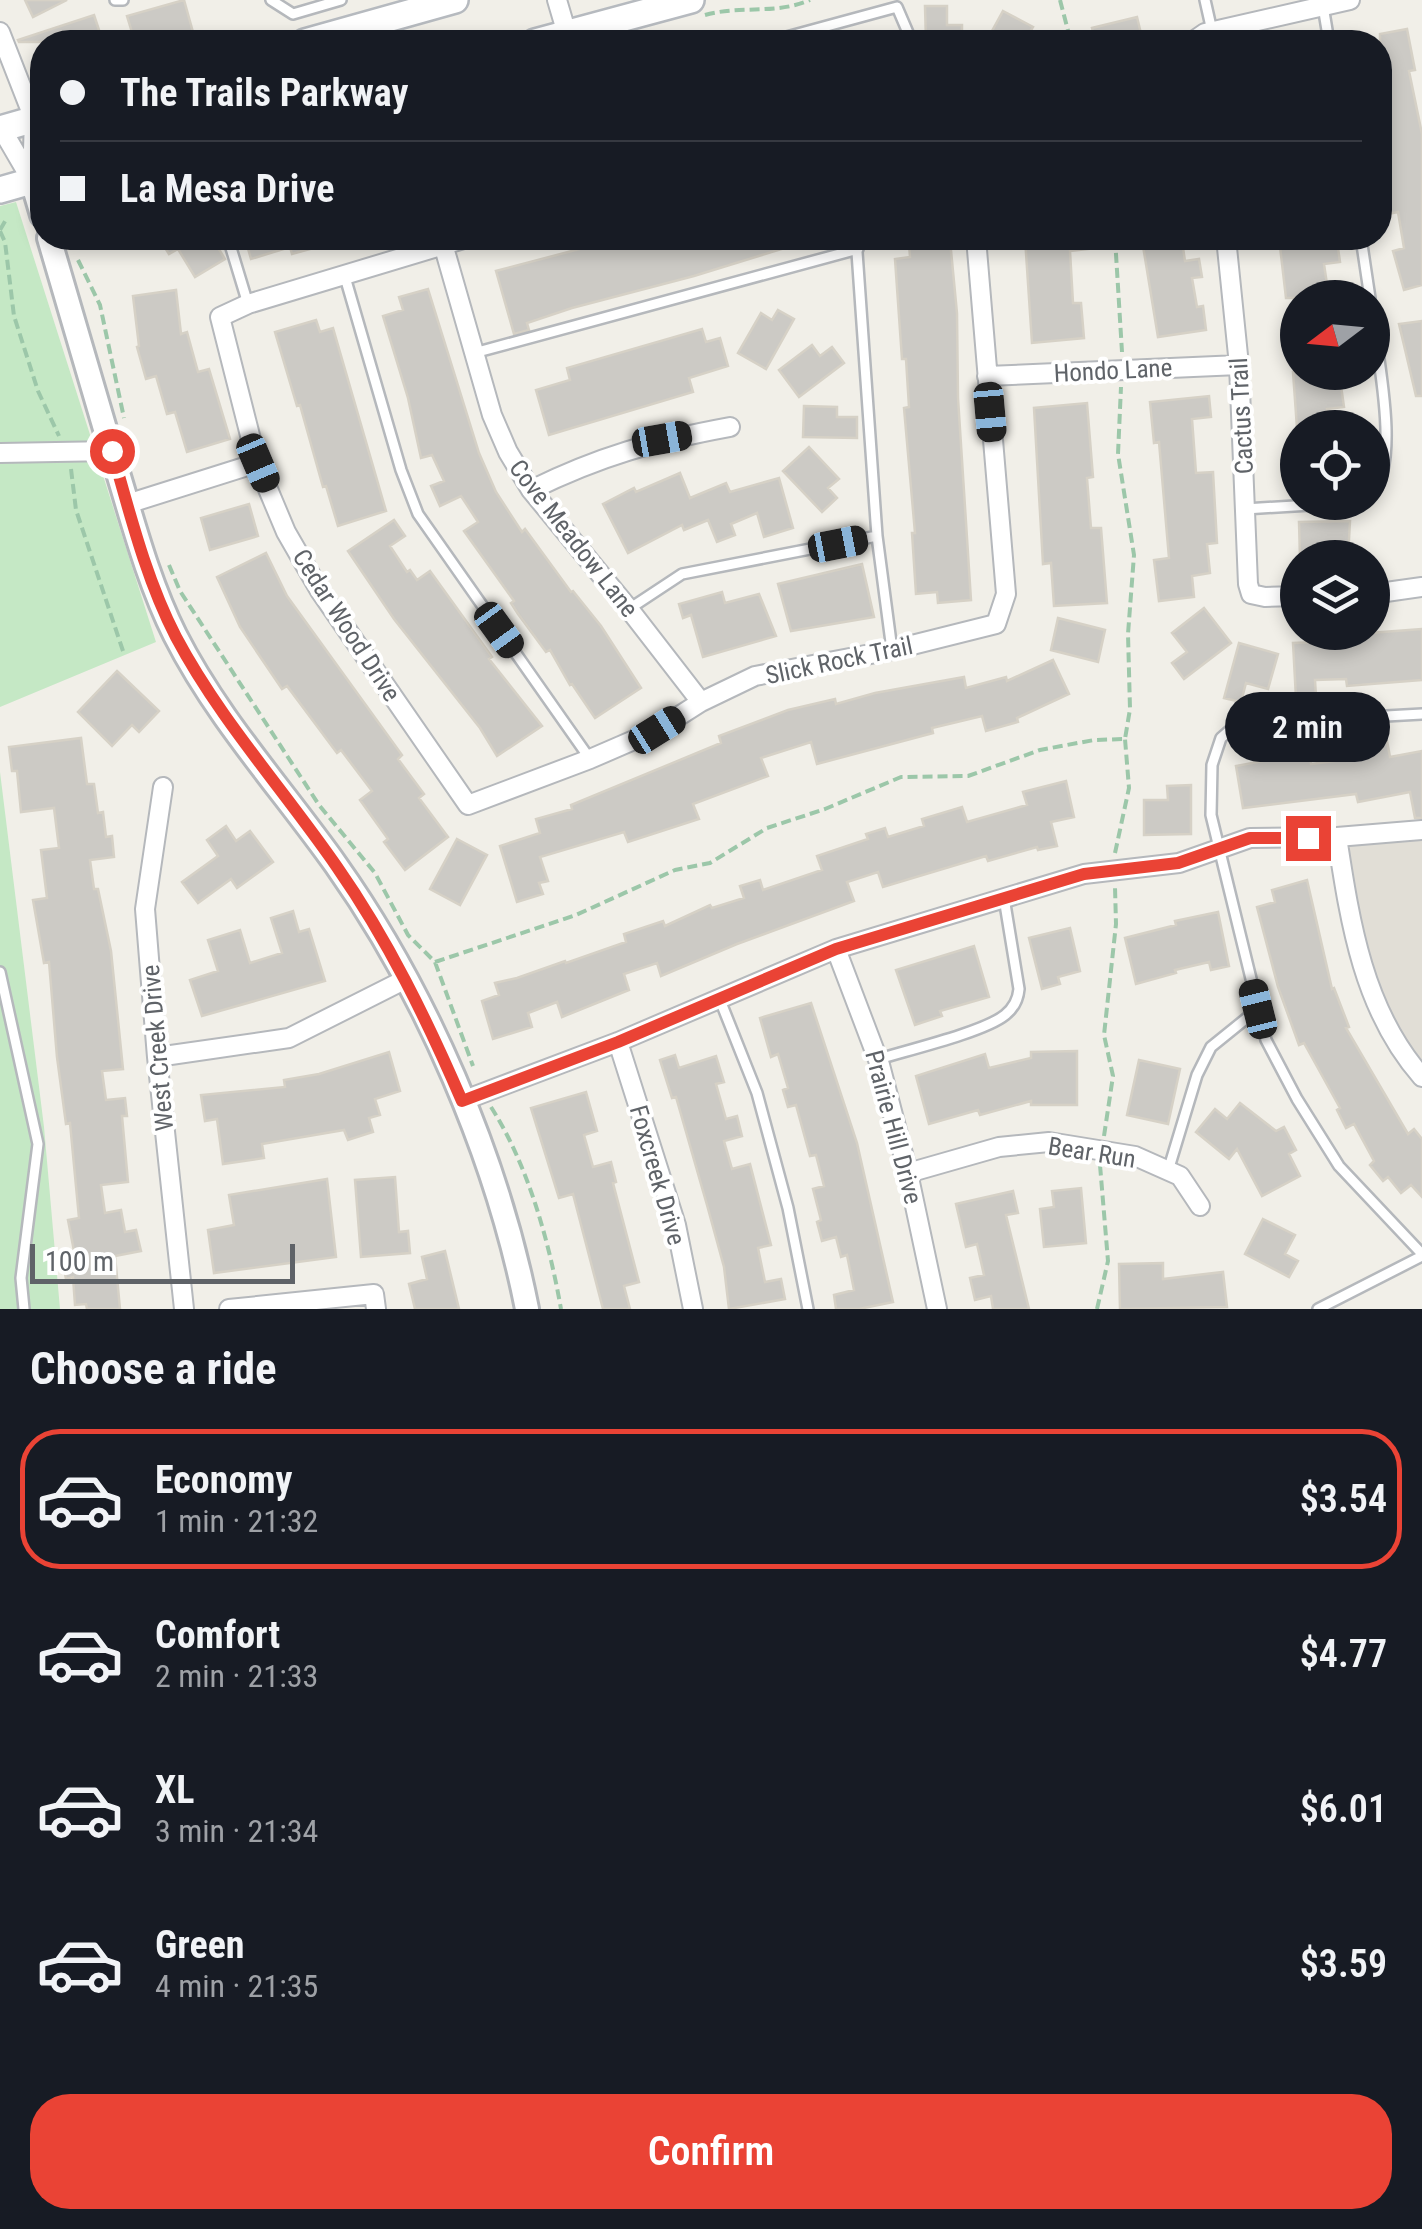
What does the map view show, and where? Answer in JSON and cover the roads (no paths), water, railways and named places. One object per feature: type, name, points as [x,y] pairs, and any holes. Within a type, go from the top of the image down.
[{"type":"main road","points":[[348,30],[456,0]]},
{"type":"main road","points":[[588,30],[690,10]]},
{"type":"main road","points":[[0,128],[30,120]]},
{"type":"main road","points":[[0,190],[30,181]]},
{"type":"street","points":[[556,0],[567,30]]},
{"type":"street","points":[[1221,30],[1350,0]]},
{"type":"street","points":[[0,32],[30,100]]},
{"type":"street","points":[[0,128],[30,169]]},
{"type":"street","points":[[53,250],[157,594],[197,675],[339,869],[473,1097],[527,1309]]},
{"type":"street","points":[[248,304],[425,250]]},
{"type":"street","name":"Cove Meadow Lane","points":[[445,250],[492,415],[508,452],[531,490],[701,702]]},
{"type":"street","points":[[977,250],[987,376]]},
{"type":"street","name":"Cactus Trail","points":[[1227,250],[1239,365],[1251,594],[1280,597]]},
{"type":"street","name":"Cedar Wood Drive","points":[[248,304],[220,317],[258,463],[286,532],[320,591],[468,805]]},
{"type":"street","name":"Hondo Lane","points":[[987,376],[1239,365]]},
{"type":"street","name":"Slick Rock Trail","points":[[468,805],[590,760],[657,730],[701,702],[755,676],[892,650],[996,624],[1006,594],[987,376]]},
{"type":"street","points":[[531,490],[614,453],[662,439],[730,427]]},
{"type":"street","points":[[0,454],[112,451]]},
{"type":"street","points":[[127,504],[258,463]]},
{"type":"street","points":[[1390,591],[1422,587]]},
{"type":"street","name":"West Creek Drive","points":[[163,787],[145,909],[184,1309]]},
{"type":"street","points":[[473,1097],[618,1042],[836,949],[1084,874],[1178,863],[1250,838],[1337,837],[1422,830]]},
{"type":"street","points":[[1337,837],[1352,935],[1376,1003],[1402,1055],[1422,1077]]},
{"type":"street","name":"Prairie Hill Drive","points":[[836,949],[878,1059],[937,1309]]},
{"type":"street","points":[[157,1057],[289,1038],[406,979]]},
{"type":"street","name":"Foxcreek Drive","points":[[618,1042],[676,1225],[692,1309]]},
{"type":"street","name":"Bear Run","points":[[908,1174],[999,1147],[1050,1142],[1135,1156],[1168,1170],[1180,1176],[1200,1206]]},
{"type":"street","points":[[230,1309],[375,1302]]},
{"type":"lane","points":[[115,0],[122,0]]},
{"type":"lane","points":[[271,0],[294,14],[341,0]]},
{"type":"lane","points":[[1205,0],[1212,30]]},
{"type":"lane","points":[[1323,6],[1327,30]]},
{"type":"lane","points":[[812,30],[897,7],[907,30]]},
{"type":"lane","points":[[232,250],[248,304]]},
{"type":"lane","points":[[474,353],[833,250]]},
{"type":"lane","points":[[857,250],[877,536],[892,650]]},
{"type":"lane","points":[[1362,250],[1367,280]]},
{"type":"lane","points":[[345,277],[401,470],[418,514],[590,760]]},
{"type":"lane","points":[[1245,509],[1280,507]]},
{"type":"lane","points":[[629,609],[682,574],[877,536]]},
{"type":"lane","points":[[1318,1309],[1422,1255],[1340,1166],[1266,1040],[1218,847],[1212,815],[1212,764],[1221,738],[1229,731],[1279,722],[1422,714]]},
{"type":"lane","points":[[878,1059],[989,1025],[1016,1003],[1020,989],[1004,898]]},
{"type":"lane","points":[[0,972],[38,1144],[21,1278],[24,1309]]},
{"type":"lane","points":[[719,999],[757,1093],[788,1208],[808,1309]]},
{"type":"lane","points":[[1168,1170],[1197,1075],[1212,1047],[1258,1009]]}]
